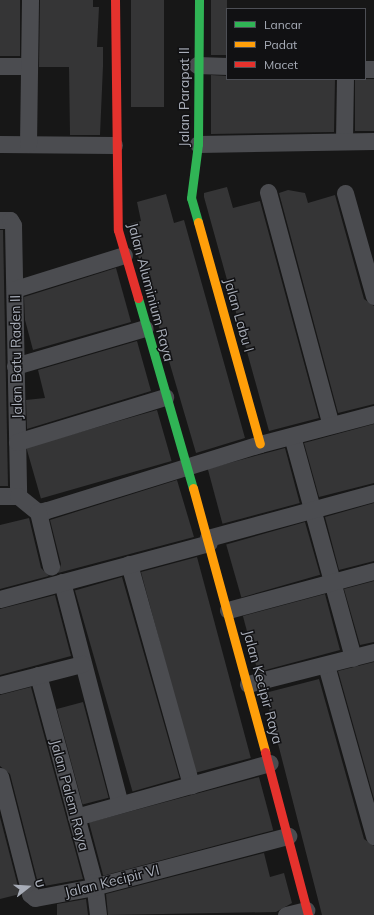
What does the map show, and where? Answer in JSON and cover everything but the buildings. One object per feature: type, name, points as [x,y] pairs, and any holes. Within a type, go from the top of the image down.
[{"type":"street","points":[[28,144],[30,0]]},
{"type":"street","name":"Jalan Aluminium Raya","points":[[115,0],[114,145],[116,207],[124,255],[187,467]]},
{"type":"street","name":"Jalan Parapat II","points":[[192,194],[198,144],[197,65],[199,0]]},
{"type":"street","points":[[197,65],[226,66]]},
{"type":"street","points":[[0,66],[29,66]]},
{"type":"street","points":[[345,80],[350,141]]},
{"type":"street","points":[[350,141],[374,147]]},
{"type":"street","points":[[198,144],[374,141]]},
{"type":"street","points":[[0,144],[114,145]]},
{"type":"street","points":[[268,192],[331,425]]},
{"type":"street","points":[[346,193],[368,253],[374,296]]},
{"type":"street","name":"Jalan Labu I","points":[[192,194],[260,444]]},
{"type":"street","name":"Jalan Batu Raden II","points":[[5,220],[13,226],[18,496]]},
{"type":"street","points":[[15,289],[124,255]]},
{"type":"street","points":[[15,366],[145,328]]},
{"type":"street","points":[[18,442],[165,397]]},
{"type":"street","points":[[38,512],[260,444],[374,414]]},
{"type":"street","points":[[292,436],[353,658]]},
{"type":"street","name":"Jalan Kecipir Raya","points":[[187,467],[270,762],[307,913]]},
{"type":"street","points":[[0,599],[129,564],[374,493]]},
{"type":"street","points":[[0,496],[18,496],[38,512],[51,566]]},
{"type":"street","points":[[129,564],[190,785]]},
{"type":"street","points":[[228,610],[374,571]]},
{"type":"street","points":[[62,582],[82,664],[120,804]]},
{"type":"street","points":[[248,684],[374,652]]},
{"type":"street","points":[[0,684],[82,664]]},
{"type":"street","points":[[326,665],[374,836]]},
{"type":"street","name":"Jalan Palem Raya","points":[[38,675],[76,817],[93,887],[98,915]]},
{"type":"street","points":[[76,817],[270,762]]},
{"type":"street","name":"Jalan Kecipir VI","points":[[0,776],[30,894],[42,897],[93,887],[288,836]]},
{"type":"street","points":[[286,915],[307,913]]},
{"type":"traffic: fast","points":[[198,222],[191,198],[198,144],[199,0]]},
{"type":"traffic: fast","points":[[138,298],[193,488]]},
{"type":"traffic: slow","points":[[198,222],[260,444]]},
{"type":"traffic: slow","points":[[193,488],[265,752]]},
{"type":"traffic: jam","points":[[115,0],[118,230],[138,298]]},
{"type":"traffic: jam","points":[[265,752],[308,915]]}]
